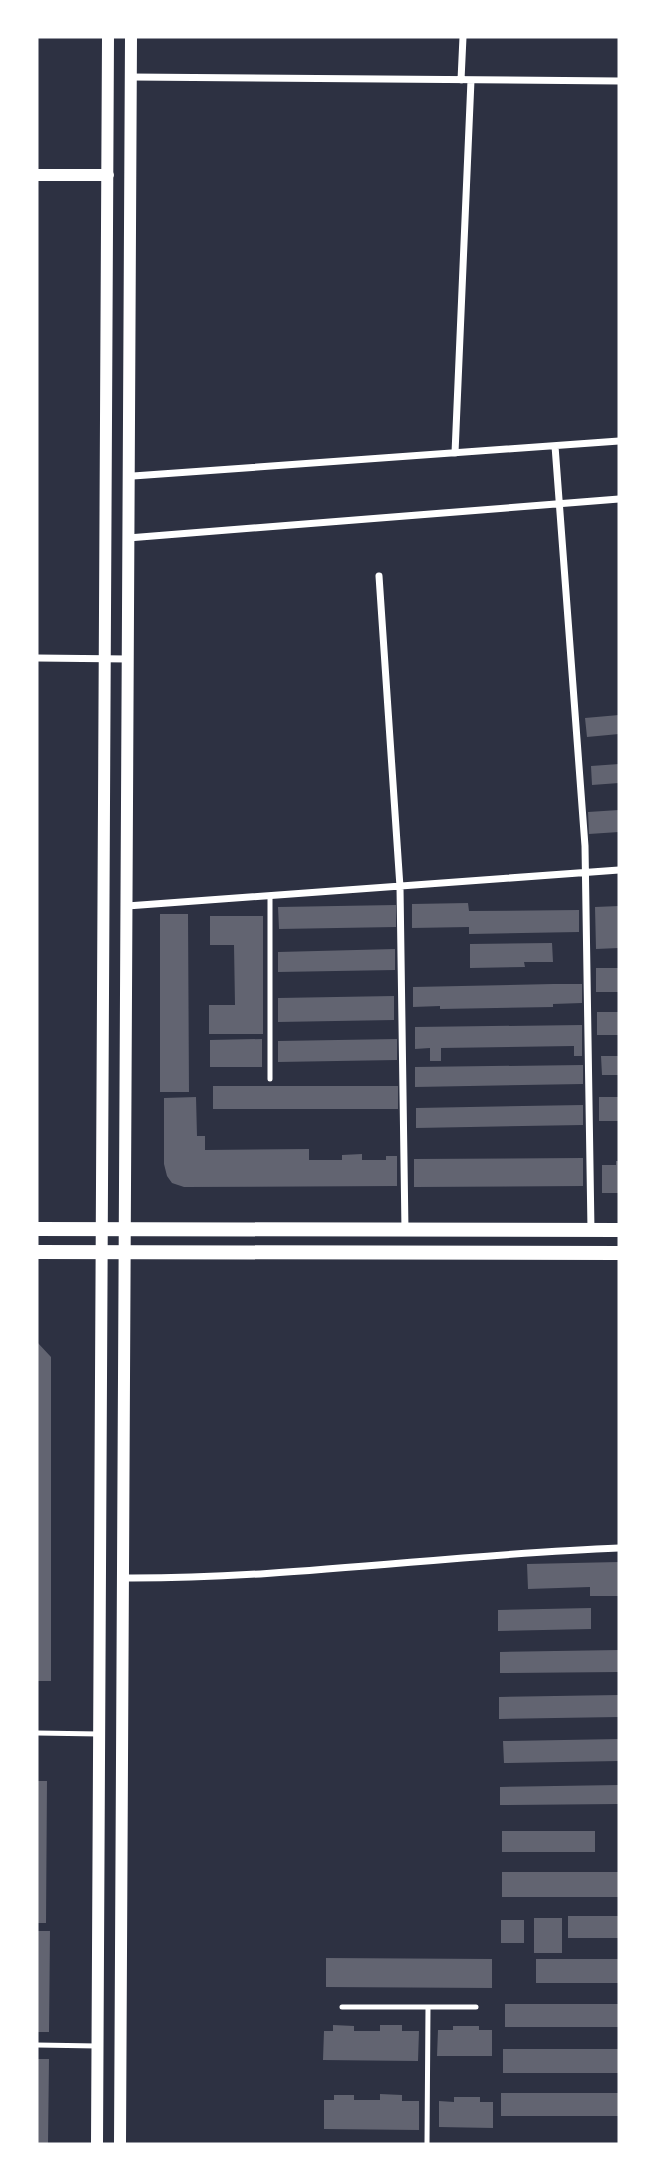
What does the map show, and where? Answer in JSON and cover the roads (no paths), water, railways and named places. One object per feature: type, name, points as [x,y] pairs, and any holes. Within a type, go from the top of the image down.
[{"type":"main road","points":[[37,1229],[619,1230]]},
{"type":"main road","points":[[42,1252],[619,1253]]},
{"type":"street","points":[[97,2144],[108,37]]},
{"type":"street","points":[[120,2144],[131,37]]},
{"type":"street","points":[[461,80],[463,37]]},
{"type":"street","points":[[131,77],[619,81]]},
{"type":"street","points":[[456,453],[471,80]]},
{"type":"street","points":[[37,175],[108,175]]},
{"type":"street","points":[[133,476],[619,441]]},
{"type":"street","points":[[555,446],[586,873],[591,1230]]},
{"type":"street","points":[[128,538],[619,499]]},
{"type":"street","points":[[379,576],[401,887],[405,1230]]},
{"type":"street","points":[[37,658],[128,659]]},
{"type":"street","points":[[127,906],[619,870]]},
{"type":"street","points":[[37,1264],[42,1252]]},
{"type":"street","points":[[123,1578],[232,1576],[619,1548]]},
{"type":"lane","points":[[270,896],[270,1079]]},
{"type":"lane","points":[[37,1733],[99,1734]]},
{"type":"lane","points":[[342,2007],[476,2007]]},
{"type":"lane","points":[[427,2144],[428,2007]]},
{"type":"lane","points":[[37,2045],[98,2046]]}]
